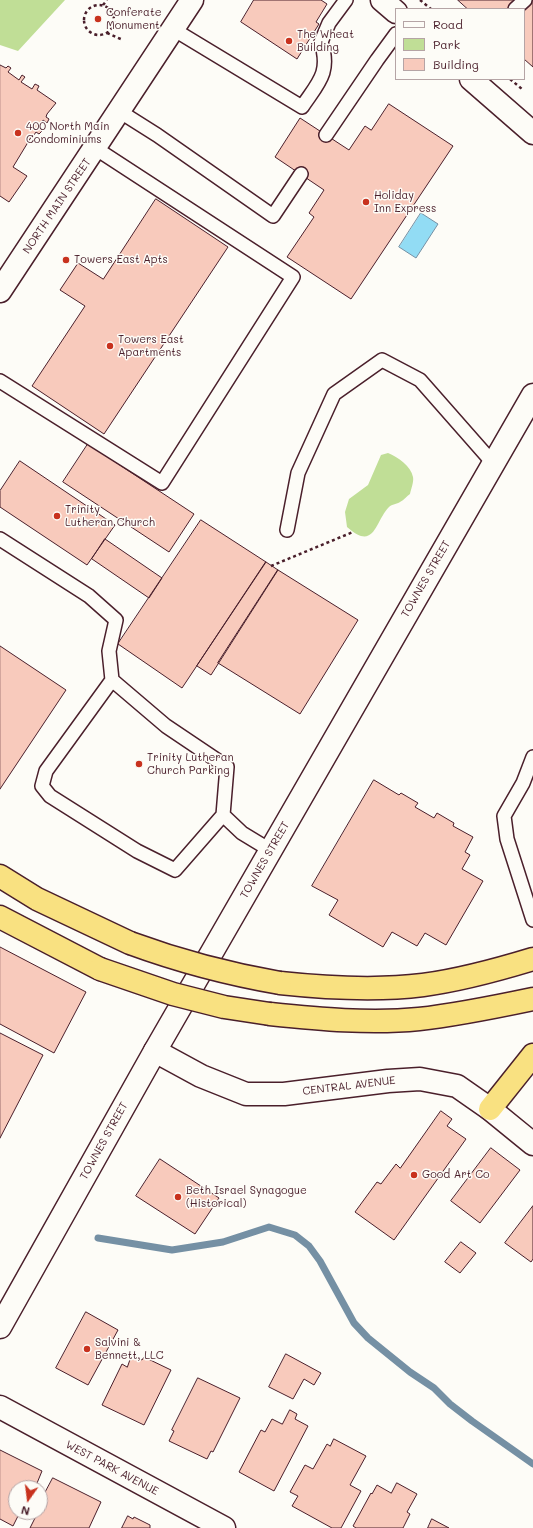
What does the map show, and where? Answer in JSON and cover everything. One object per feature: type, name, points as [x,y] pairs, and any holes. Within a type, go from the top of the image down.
[{"type":"highway","points":[[0,876],[38,899],[130,943],[166,956],[209,968],[280,983],[344,988],[423,985],[489,972],[533,959]]},
{"type":"highway","points":[[0,917],[100,969],[173,994],[224,1007],[270,1014],[321,1019],[370,1021],[418,1019],[459,1014],[533,999]]},
{"type":"highway","points":[[490,1109],[533,1055]]},
{"type":"street","name":"NORTH MAIN STREET","points":[[0,291],[192,0]]},
{"type":"street","points":[[382,0],[395,11]]},
{"type":"street","points":[[472,80],[533,133]]},
{"type":"street","name":"TOWNES STREET","points":[[0,1327],[155,1051],[533,395]]},
{"type":"street","name":"CENTRAL AVENUE","points":[[155,1051],[201,1076],[246,1094],[284,1094],[420,1079],[457,1086],[490,1109],[533,1144]]},
{"type":"street","name":"WEST PARK AVENUE","points":[[0,1407],[210,1525]]},
{"type":"lane","points":[[173,29],[302,107],[323,76],[326,55],[321,42],[329,22],[346,0]]},
{"type":"lane","points":[[517,8],[525,0]]},
{"type":"lane","points":[[326,135],[395,35]]},
{"type":"lane","points":[[119,111],[158,135],[273,216],[301,174]]},
{"type":"lane","points":[[0,381],[162,483],[293,276],[95,148]]},
{"type":"lane","points":[[287,530],[298,473],[334,394],[382,360],[420,380],[493,463]]},
{"type":"lane","points":[[0,539],[89,596],[116,620],[109,651],[112,680],[46,771],[42,786],[50,796],[136,851],[174,870],[223,814],[227,767],[166,726],[112,680]]},
{"type":"lane","points":[[533,757],[523,783],[504,816],[507,839],[533,920]]},
{"type":"lane","points":[[223,814],[242,833],[270,850]]},
{"type":"path","points":[[102,5],[107,0]]},
{"type":"path","points":[[420,0],[430,8]]},
{"type":"path","points":[[102,5],[107,7],[113,15],[113,25],[107,33],[102,35],[93,34],[85,27],[85,13],[88,9],[93,6],[102,5]]},
{"type":"path","points":[[107,33],[122,40]]},
{"type":"path","points":[[271,566],[353,532]]},
{"type":"green space","points":[[0,0],[65,0],[18,51],[0,45]]},
{"type":"green space","points":[[388,453],[404,462],[410,469],[413,481],[410,494],[399,503],[389,507],[373,532],[369,535],[363,536],[356,534],[347,527],[345,512],[349,499],[368,485],[381,455]]},
{"type":"water","points":[[421,213],[438,224],[416,258],[399,247]]},
{"type":"building","name":"The Wheat Building","points":[[254,0],[321,0],[327,4],[316,22],[319,24],[297,59],[241,22]]},
{"type":"building","points":[[458,0],[533,0],[533,67],[525,60],[525,8],[467,8]]},
{"type":"building","name":"400 North Main Condominiums","points":[[0,65],[6,68],[8,66],[11,68],[8,72],[19,80],[22,75],[25,77],[21,82],[32,89],[35,84],[39,86],[37,90],[56,103],[47,114],[46,117],[49,119],[47,123],[43,120],[38,128],[42,131],[39,134],[36,132],[34,135],[33,134],[13,167],[27,176],[9,202],[0,196]]},
{"type":"building","name":"Holiday Inn Express","points":[[389,104],[453,146],[351,299],[287,257],[314,217],[309,213],[324,190],[275,157],[300,118],[349,150],[365,126],[371,130]]},
{"type":"building","name":"Towers East Apartments","points":[[156,199],[228,247],[104,434],[32,386],[85,306],[60,290],[78,263],[103,279]]},
{"type":"building","points":[[88,444],[194,514],[169,552],[63,482]]},
{"type":"building","name":"Trinity Lutheran Church","points":[[20,461],[115,525],[87,565],[0,507],[0,491]]},
{"type":"building","points":[[201,520],[266,562],[182,688],[118,644]]},
{"type":"building","points":[[105,539],[162,578],[149,598],[92,559]]},
{"type":"building","points":[[266,562],[278,570],[211,675],[197,666]]},
{"type":"building","points":[[278,570],[358,620],[300,714],[218,663]]},
{"type":"building","points":[[0,646],[66,690],[0,789]]},
{"type":"building","points":[[374,780],[399,795],[401,793],[418,803],[415,807],[434,818],[437,813],[454,823],[453,826],[473,837],[465,852],[470,855],[462,869],[483,881],[446,945],[425,933],[417,946],[392,932],[383,947],[329,915],[338,900],[312,886]]},
{"type":"building","points":[[0,947],[86,992],[54,1053],[0,1024]]},
{"type":"building","points":[[0,1033],[43,1055],[0,1138]]},
{"type":"building","name":"Good Art Co","points":[[441,1111],[452,1119],[447,1126],[466,1139],[394,1240],[355,1212],[377,1182],[381,1184],[396,1164],[400,1168]]},
{"type":"building","points":[[491,1148],[520,1170],[480,1223],[451,1201]]},
{"type":"building","name":"Beth Israel Synagogue (Historical)","points":[[160,1159],[219,1198],[195,1234],[136,1196]]},
{"type":"building","points":[[533,1206],[533,1259],[531,1262],[505,1243]]},
{"type":"building","points":[[461,1242],[476,1253],[460,1273],[445,1262]]},
{"type":"building","name":"Salvini & Bennett, LLC","points":[[86,1312],[118,1330],[88,1385],[56,1368]]},
{"type":"building","points":[[286,1354],[321,1373],[314,1385],[304,1379],[293,1399],[269,1387]]},
{"type":"building","points":[[132,1355],[142,1360],[144,1357],[171,1370],[144,1425],[102,1405],[122,1364],[127,1367]]},
{"type":"building","points":[[198,1378],[240,1398],[213,1452],[211,1451],[207,1459],[169,1441],[174,1431],[172,1430]]},
{"type":"building","points":[[290,1410],[297,1414],[295,1419],[308,1426],[274,1491],[239,1472],[261,1430],[265,1432],[272,1419],[282,1424]]},
{"type":"building","points":[[334,1439],[366,1456],[350,1485],[361,1491],[341,1528],[332,1528],[292,1506],[298,1496],[290,1492],[305,1465],[313,1469],[327,1444],[330,1446]]},
{"type":"building","points":[[0,1450],[42,1471],[38,1480],[8,1480],[8,1520],[16,1520],[13,1526],[0,1519]]},
{"type":"building","points":[[53,1478],[101,1502],[89,1528],[30,1528],[34,1520],[48,1520],[48,1487]]},
{"type":"building","points":[[397,1483],[417,1494],[407,1512],[410,1514],[403,1528],[356,1528],[353,1526],[377,1485],[391,1493]]},
{"type":"building","points":[[128,1516],[133,1519],[134,1517],[150,1525],[150,1528],[122,1528]]},
{"type":"building","points":[[432,1519],[449,1528],[428,1528]]},
{"type":"waterway","points":[[98,1238],[172,1250],[223,1242],[269,1227],[295,1235],[309,1246],[320,1261],[354,1323],[368,1338],[410,1372],[434,1388],[450,1404],[472,1421],[533,1464]]},
{"type":"place","name":"Conferate Monument","points":[[98,19]]},
{"type":"place","name":"The Wheat Building","points":[[289,41]]},
{"type":"place","name":"400 North Main Condominiums","points":[[18,133]]},
{"type":"place","name":"Holiday Inn Express","points":[[366,202]]},
{"type":"place","name":"Towers East Apts","points":[[66,260]]},
{"type":"place","name":"Towers East Apartments","points":[[110,346]]},
{"type":"place","name":"Trinity Lutheran Church","points":[[57,516]]},
{"type":"place","name":"Trinity Lutheran Church Parking","points":[[139,764]]},
{"type":"place","name":"Good Art Co","points":[[414,1175]]},
{"type":"place","name":"Beth Israel Synagogue (Historical)","points":[[178,1197]]},
{"type":"place","name":"Salvini & Bennett, LLC","points":[[87,1349]]}]
